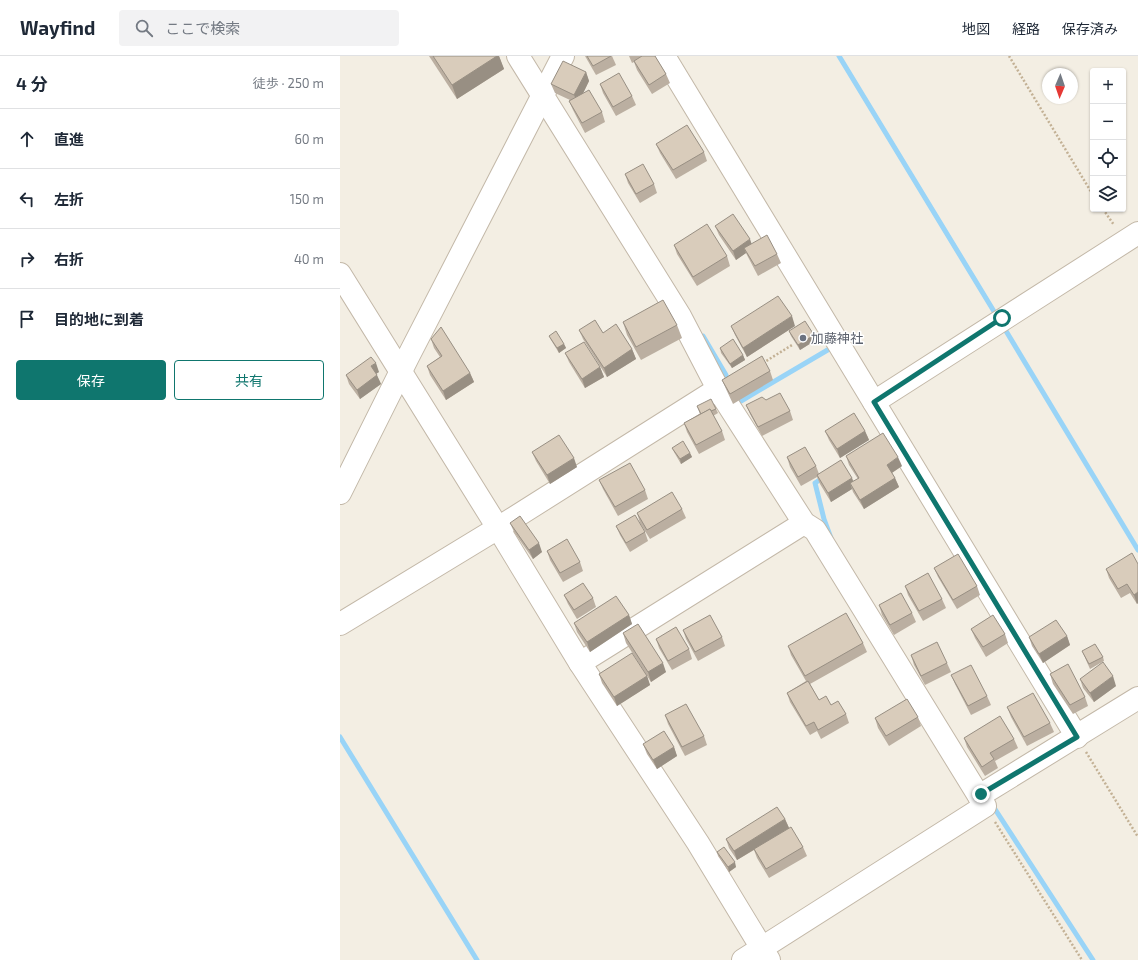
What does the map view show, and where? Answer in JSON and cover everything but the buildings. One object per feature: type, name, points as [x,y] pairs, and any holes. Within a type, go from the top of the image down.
[{"type":"street","points":[[518,56],[545,90],[680,316],[718,389],[804,523],[815,530],[983,797]]},
{"type":"street","points":[[340,493],[402,372],[408,357],[563,56]]},
{"type":"street","points":[[664,56],[1077,737]]},
{"type":"street","points":[[874,402],[999,320],[1138,233]]},
{"type":"street","points":[[340,274],[402,372],[580,663],[698,843],[765,954]]},
{"type":"street","points":[[340,624],[498,528],[718,389]]},
{"type":"street","points":[[580,663],[804,523]]},
{"type":"street","points":[[743,960],[765,954],[983,797],[1138,698]]},
{"type":"path","points":[[1009,56],[1090,190]]},
{"type":"path","points":[[758,366],[792,345]]},
{"type":"path","points":[[1077,737],[1138,837]]},
{"type":"path","points":[[983,797],[1082,960]]},
{"type":"waterway","points":[[839,56],[998,318]]},
{"type":"waterway","points":[[1003,326],[1138,550]]},
{"type":"waterway","points":[[703,336],[726,375]]},
{"type":"waterway","points":[[741,401],[831,348],[833,351]]},
{"type":"waterway","points":[[824,477],[815,483],[824,519],[831,538]]},
{"type":"waterway","points":[[340,737],[477,960]]},
{"type":"waterway","points":[[991,803],[1093,960]]},
{"type":"place","name":"加藤神社","points":[[803,338]]},
{"type":"route","points":[[981,794],[1077,737],[874,402],[1002,318]]}]
